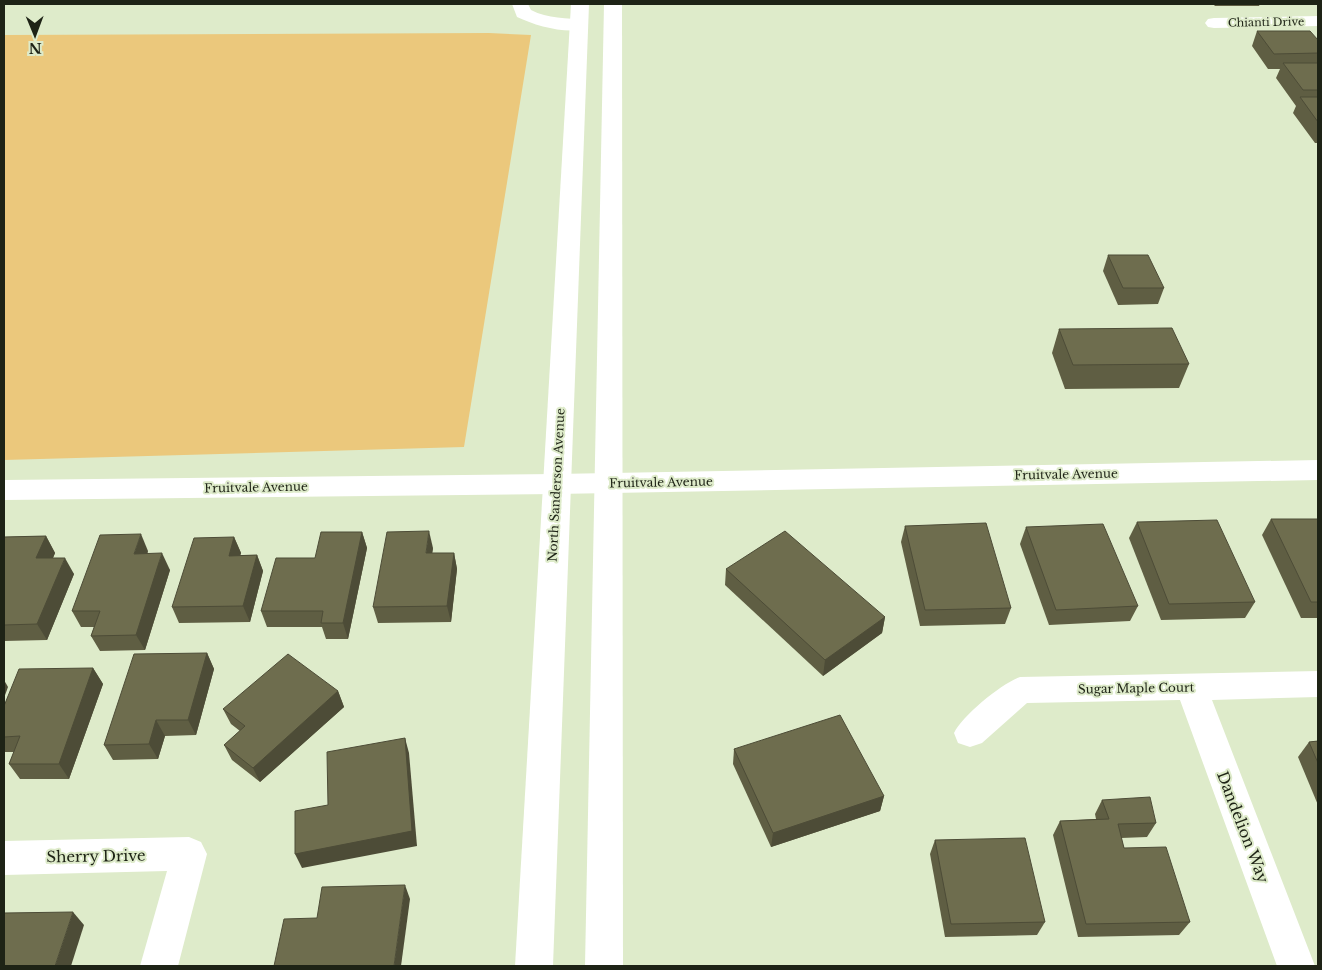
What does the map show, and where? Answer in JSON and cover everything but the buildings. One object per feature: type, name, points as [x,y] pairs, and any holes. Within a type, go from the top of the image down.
[{"type":"main road","points":[[520,4],[524,13],[534,19],[547,22],[580,14],[596,30],[597,90],[612,95]]},
{"type":"main road","points":[[604,966],[613,4]]},
{"type":"main road","points":[[1314,4],[1318,9]]},
{"type":"main road","name":"North Sanderson Avenue","points":[[534,966],[580,14]]},
{"type":"main road","name":"Chianti Drive","points":[[1214,22],[1318,21]]},
{"type":"main road","name":"Fruitvale Avenue","points":[[4,490],[556,484],[1318,470]]},
{"type":"main road","name":"Sugar Maple Court","points":[[970,733],[1020,690],[1318,684]]},
{"type":"main road","name":"Dandelion Way","points":[[1191,687],[1296,966]]},
{"type":"main road","name":"Sherry Drive","points":[[4,858],[189,854],[159,966]]},
{"type":"shaded area","points":[[489,33],[531,35],[464,447],[4,460],[4,35]]}]
